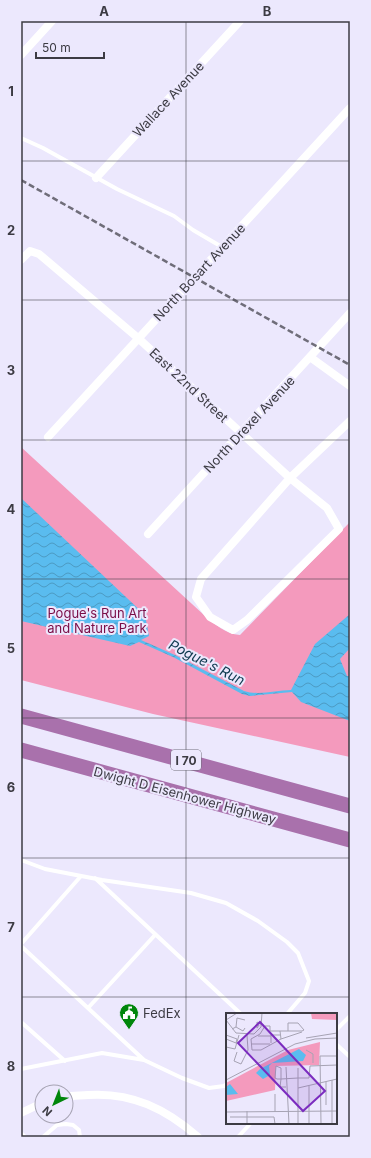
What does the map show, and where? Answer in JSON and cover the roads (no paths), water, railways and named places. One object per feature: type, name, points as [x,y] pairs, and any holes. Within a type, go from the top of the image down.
[{"type":"highway","name":"I 70","points":[[21,716],[350,806]]},
{"type":"highway","name":"Dwight D Eisenhower Highway","points":[[21,750],[350,840]]},
{"type":"street","points":[[21,55],[52,21]]},
{"type":"street","name":"Wallace Avenue","points":[[96,178],[240,21]]},
{"type":"street","name":"North Bosart Avenue","points":[[48,437],[350,108]]},
{"type":"street","name":"East 22nd Street","points":[[21,260],[30,251],[39,254],[138,338],[290,478],[327,508],[339,529],[247,620],[233,630],[210,617],[196,597],[201,579],[290,478]]},
{"type":"street","name":"North Drexel Avenue","points":[[148,534],[350,314]]},
{"type":"street","points":[[310,357],[350,386]]},
{"type":"street","points":[[290,478],[350,421]]},
{"type":"street","points":[[74,1096],[95,1094],[121,1096],[155,1107],[179,1122],[198,1137]]},
{"type":"street","points":[[21,1113],[34,1107]]},
{"type":"lane","points":[[21,138],[43,148],[96,178],[174,216],[192,230],[222,247]]},
{"type":"lane","points":[[21,860],[45,869],[80,876],[191,893],[226,903],[258,921],[287,942],[298,953],[309,981],[305,993],[288,1013]]},
{"type":"lane","points":[[80,876],[21,945],[144,1060]]},
{"type":"lane","points":[[94,878],[240,1013]]},
{"type":"lane","points":[[88,1008],[155,935]]},
{"type":"lane","points":[[337,1029],[350,1016]]},
{"type":"lane","points":[[21,1022],[65,1061]]},
{"type":"lane","points":[[337,1045],[350,1056]]},
{"type":"lane","points":[[21,1069],[102,1053],[144,1060],[182,1078],[209,1088],[226,1085]]},
{"type":"lane","points":[[43,1137],[57,1125],[66,1124],[73,1125],[79,1130],[80,1137]]},
{"type":"lane","points":[[238,1137],[250,1124]]},
{"type":"lane","points":[[21,1132],[25,1137]]},
{"type":"water","points":[[21,498],[145,615],[149,636],[141,640],[175,655],[244,691],[262,693],[291,690],[315,644],[350,614],[350,648],[340,659],[347,676],[350,676],[350,721],[301,702],[292,692],[250,696],[242,694],[173,657],[139,642],[130,646],[21,621]]},
{"type":"railway","points":[[21,180],[350,365]]},
{"type":"place","name":"FedEx","points":[[129,1030]]},
{"type":"park label","name":"Pogue's Run Art and Nature Park","points":[[97,620]]},
{"type":"water label","name":"Pogue's Run","points":[[207,662]]}]
